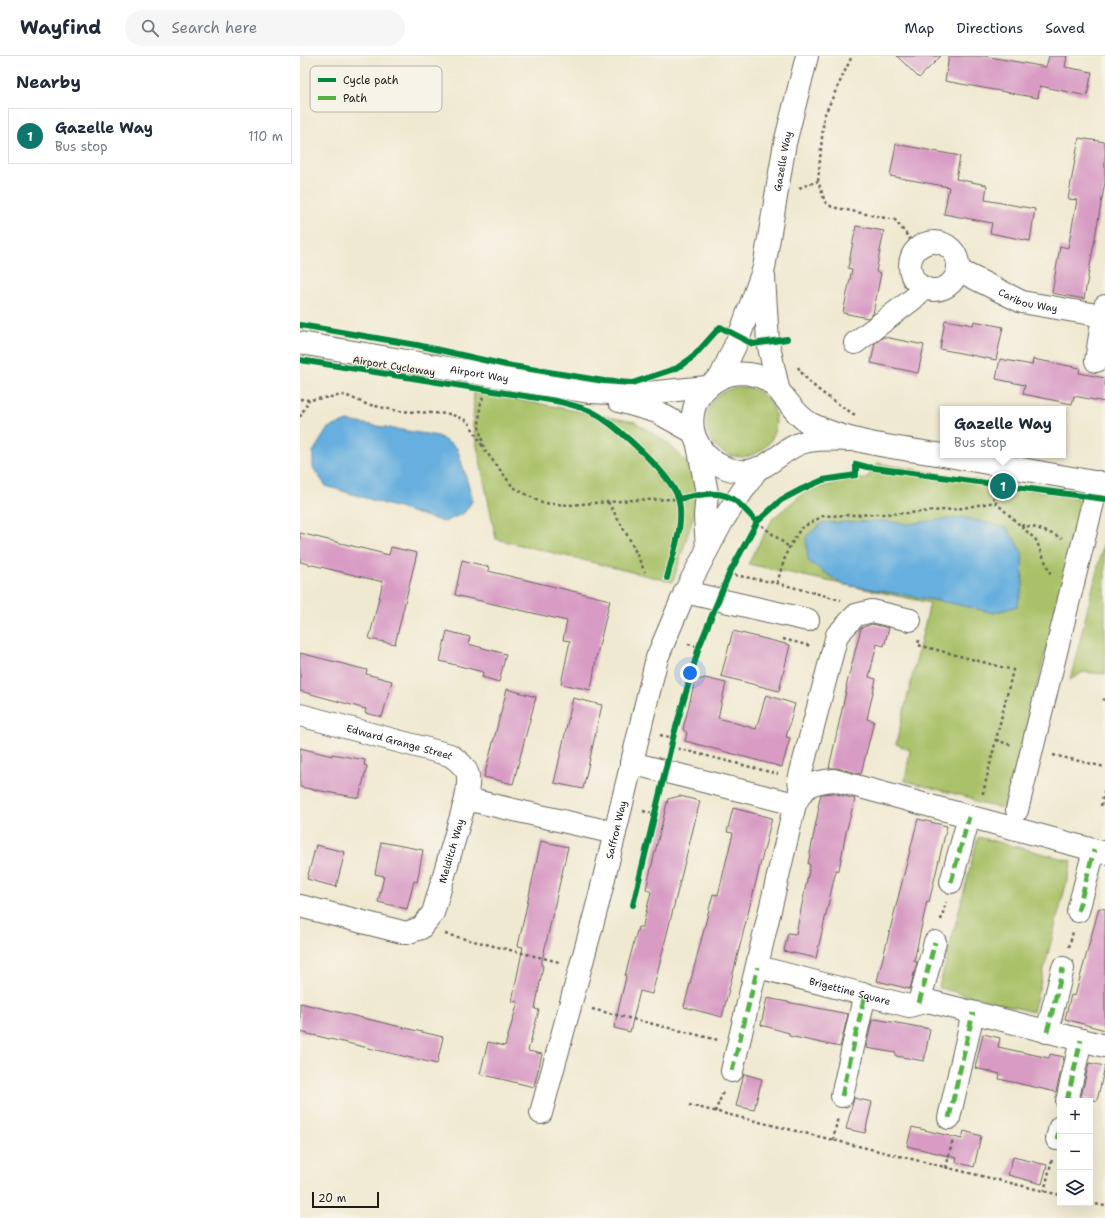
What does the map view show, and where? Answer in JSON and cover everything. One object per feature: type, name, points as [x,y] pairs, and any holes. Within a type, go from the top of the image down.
[{"type":"street","name":"Gazelle Way","points":[[713,382],[739,337],[764,268],[785,143],[807,56]]},
{"type":"street","points":[[930,243],[943,244],[956,255],[958,270],[955,278],[943,289],[934,291],[924,288],[914,280],[910,263],[918,248],[930,243]]},
{"type":"street","name":"Gazelle Way","points":[[764,268],[768,342],[780,392]]},
{"type":"street","name":"Caribou Way","points":[[958,270],[1022,302],[1104,311],[1096,362]]},
{"type":"street","points":[[855,343],[913,299],[924,288]]},
{"type":"street","name":"Airport Way","points":[[300,343],[589,392],[657,412],[696,438]]},
{"type":"street","points":[[707,553],[705,516],[707,493],[692,420],[699,396],[713,382],[732,374],[750,374],[768,380],[798,414],[810,423],[857,440],[940,454]]},
{"type":"street","name":"Airport Way","points":[[589,392],[637,394],[713,382]]},
{"type":"street","points":[[761,467],[784,446],[790,427],[780,392]]},
{"type":"street","points":[[696,438],[707,456],[718,465],[731,470],[745,471],[761,467],[788,448],[809,441],[857,440]]},
{"type":"street","points":[[960,458],[1102,483],[1069,596],[1017,810]]},
{"type":"street","name":"Saffron Way","points":[[541,1113],[616,833],[656,658],[685,592],[707,553],[723,520],[761,467]]},
{"type":"street","points":[[685,592],[808,620]]},
{"type":"street","points":[[732,1071],[837,635],[856,615],[872,611],[910,620]]},
{"type":"street","name":"Edward Grange Street","points":[[300,714],[450,755],[464,765],[469,779],[466,798]]},
{"type":"street","points":[[632,763],[666,772],[798,792],[817,782],[834,780],[975,809],[1099,851],[1078,911]]},
{"type":"street","points":[[466,798],[616,833]]},
{"type":"street","name":"Melditch Way","points":[[421,928],[433,913],[466,798]]},
{"type":"street","points":[[951,882],[975,809]]},
{"type":"street","points":[[300,906],[406,933],[421,928]]},
{"type":"street","points":[[919,1003],[935,942]]},
{"type":"street","name":"Brigettine Square","points":[[758,967],[909,1006],[928,1001],[1105,1046]]},
{"type":"street","points":[[1047,1032],[1063,968]]},
{"type":"street","points":[[842,1096],[865,994]]},
{"type":"street","points":[[949,1118],[973,1013]]},
{"type":"street","points":[[1067,1098],[1081,1040]]},
{"type":"path","points":[[852,56],[824,116],[818,181],[825,202],[832,207],[894,220],[918,248]]},
{"type":"path","points":[[796,190],[818,181]]},
{"type":"path","points":[[797,366],[801,373],[825,394],[860,418]]},
{"type":"path","points":[[478,390],[486,391],[480,406],[479,427],[484,449]]},
{"type":"path","points":[[300,399],[309,400],[345,395],[366,404],[398,410],[450,414],[468,421],[484,449],[513,487],[542,503],[569,505],[652,499],[678,500],[707,493]]},
{"type":"path","points":[[300,417],[309,400]]},
{"type":"path","points":[[983,484],[998,486]]},
{"type":"path","points":[[990,485],[995,502],[1036,540],[1054,582],[1052,592],[1069,596]]},
{"type":"path","points":[[736,500],[758,523],[789,547]]},
{"type":"path","points":[[608,502],[630,540],[645,572]]},
{"type":"path","points":[[777,583],[789,547],[801,528],[823,516],[909,513],[957,509],[995,502]]},
{"type":"path","points":[[716,600],[732,567]]},
{"type":"path","points":[[729,574],[777,583],[853,602],[872,611]]},
{"type":"path","points":[[910,620],[920,636],[918,645],[1013,670],[975,809]]},
{"type":"path","points":[[697,655],[701,641]]},
{"type":"path","points":[[666,772],[674,734]]},
{"type":"path","points":[[672,747],[798,792]]},
{"type":"path","points":[[1102,806],[1105,789]]},
{"type":"path","points":[[654,821],[657,808]]},
{"type":"path","points":[[935,942],[951,882]]},
{"type":"path","points":[[1063,968],[1078,911]]},
{"type":"path","points":[[421,928],[579,967]]},
{"type":"path","points":[[570,1004],[739,1045]]},
{"type":"path","points":[[689,1105],[1057,1194]]},
{"type":"path","points":[[946,1168],[956,1126],[949,1118]]},
{"type":"path","points":[[1044,1192],[1059,1134]]},
{"type":"path","points":[[1093,1204],[1105,1206]]},
{"type":"green space","points":[[741,387],[754,390],[766,397],[773,409],[776,422],[773,435],[766,447],[754,454],[741,457],[728,454],[716,447],[709,435],[706,422],[709,409],[716,397],[728,390]]},
{"type":"green space","points":[[474,391],[635,422],[669,444],[694,469],[697,505],[673,582],[496,539],[473,427]]},
{"type":"green space","points":[[877,463],[1084,499],[1006,809],[977,803],[971,798],[905,781],[910,750],[896,744],[930,603],[748,564],[773,518],[805,492],[850,479],[866,479]]},
{"type":"green space","points":[[1105,538],[1105,674],[1083,672],[1070,680]]},
{"type":"green space","points":[[978,837],[1072,861],[1033,1012],[939,988]]},
{"type":"water","points":[[347,421],[438,436],[457,448],[473,500],[464,513],[444,522],[326,486],[313,468],[313,452],[328,428]]},
{"type":"water","points":[[962,517],[1007,528],[1022,552],[1023,587],[1017,606],[994,613],[955,604],[842,584],[808,561],[806,537],[822,523],[884,521],[908,524]]},
{"type":"building","points":[[897,56],[941,56],[919,78]]},
{"type":"building","points":[[949,56],[984,56],[1046,67],[1049,56],[1067,56],[1065,67],[1092,72],[1087,96],[1040,86],[1038,98],[945,81]]},
{"type":"building","points":[[1079,138],[1105,142],[1105,182],[1084,299],[1052,293],[1060,246],[1068,248],[1077,200],[1068,199]]},
{"type":"building","points":[[896,144],[960,156],[956,179],[987,185],[985,200],[1035,209],[1030,241],[990,233],[992,223],[944,214],[949,187],[890,176]]},
{"type":"building","points":[[856,226],[884,231],[876,272],[881,273],[873,314],[868,318],[843,313],[852,269],[848,268]]},
{"type":"building","points":[[945,320],[973,325],[974,321],[1003,327],[996,360],[940,349]]},
{"type":"building","points":[[884,337],[924,345],[918,373],[871,363],[875,343]]},
{"type":"building","points":[[1000,359],[1032,365],[1033,359],[1080,368],[1079,373],[1105,378],[1105,402],[1074,396],[1072,404],[1023,394],[1025,385],[996,379]]},
{"type":"building","points":[[300,533],[389,555],[391,547],[417,553],[395,644],[369,639],[383,582],[300,562]]},
{"type":"building","points":[[462,560],[489,567],[488,571],[610,600],[596,659],[591,690],[561,684],[570,641],[563,640],[567,621],[455,595]]},
{"type":"building","points":[[872,624],[889,628],[884,646],[877,644],[869,677],[876,679],[867,719],[874,721],[861,774],[837,768],[829,768],[846,687],[861,628]]},
{"type":"building","points":[[447,631],[470,637],[468,644],[506,654],[499,682],[482,677],[483,672],[440,661]]},
{"type":"building","points":[[733,631],[790,645],[779,691],[721,676]]},
{"type":"building","points":[[300,653],[367,670],[366,674],[392,681],[382,717],[365,713],[366,709],[300,691]]},
{"type":"building","points":[[705,678],[726,683],[718,718],[756,729],[766,695],[795,704],[786,737],[790,738],[782,767],[685,741],[687,733],[683,729],[695,681]]},
{"type":"building","points":[[507,689],[536,697],[513,784],[484,777]]},
{"type":"building","points":[[573,698],[602,705],[583,789],[554,783]]},
{"type":"building","points":[[300,748],[332,756],[332,754],[365,760],[364,765],[367,766],[359,798],[300,787]]},
{"type":"building","points":[[833,793],[855,799],[846,832],[839,870],[836,870],[816,958],[784,951],[788,933],[796,934],[810,865],[808,864],[821,794]]},
{"type":"building","points":[[680,796],[700,801],[652,994],[640,991],[630,1032],[614,1028],[625,976],[638,927],[642,927],[643,925],[651,892],[646,889],[668,799]]},
{"type":"building","points":[[733,808],[772,818],[722,1017],[684,1007],[713,894],[718,895],[733,833],[727,832]]},
{"type":"building","points":[[918,819],[947,826],[929,902],[927,901],[914,961],[917,962],[910,989],[877,981]]},
{"type":"building","points":[[541,841],[568,847],[541,965],[543,966],[535,1009],[539,1010],[528,1051],[542,1054],[534,1087],[480,1074],[488,1042],[505,1046],[518,1002],[512,1001],[523,947],[518,946]]},
{"type":"building","points":[[381,842],[423,850],[417,882],[414,881],[407,909],[378,902],[384,876],[375,874]]},
{"type":"building","points":[[316,845],[345,852],[336,887],[307,879]]},
{"type":"building","points":[[1099,908],[1105,909],[1105,1030],[1065,1019],[1071,995],[1075,996]]},
{"type":"building","points":[[767,998],[848,1014],[840,1047],[789,1036],[789,1033],[761,1025]]},
{"type":"building","points":[[300,1003],[443,1037],[437,1064],[300,1032]]},
{"type":"building","points":[[875,1019],[930,1029],[924,1061],[896,1056],[896,1053],[866,1048],[872,1020]]},
{"type":"building","points":[[983,1034],[1000,1038],[998,1047],[1049,1058],[1050,1054],[1064,1057],[1056,1092],[999,1079],[1000,1074],[975,1068]]},
{"type":"building","points":[[1089,1063],[1105,1066],[1097,1101],[1093,1100],[1093,1098],[1081,1097]]},
{"type":"building","points":[[744,1074],[762,1079],[754,1110],[736,1106]]},
{"type":"building","points":[[854,1098],[872,1102],[865,1133],[846,1129]]},
{"type":"building","points":[[912,1127],[962,1139],[964,1131],[981,1136],[974,1167],[956,1162],[957,1158],[907,1146]]},
{"type":"building","points":[[1013,1157],[1047,1165],[1042,1184],[1008,1175]]},
{"type":"marked path","points":[[951,882],[969,817]]},
{"type":"marked path","points":[[1078,911],[1094,850]]},
{"type":"marked path","points":[[919,1003],[935,942]]},
{"type":"marked path","points":[[732,1071],[758,967]]},
{"type":"marked path","points":[[1047,1032],[1063,968]]},
{"type":"marked path","points":[[842,1096],[865,994]]},
{"type":"marked path","points":[[949,1118],[973,1013]]},
{"type":"marked path","points":[[1068,1098],[1081,1040]]},
{"type":"cycle path","points":[[300,325],[417,345],[506,365],[604,381],[632,383],[677,368],[693,357],[720,327],[753,344],[787,339]]},
{"type":"cycle path","name":"Airport Cycleway","points":[[300,360],[556,401],[580,407],[594,413],[616,428],[643,452],[667,479],[675,491],[679,501],[680,520],[677,540],[667,578]]},
{"type":"cycle path","points":[[633,905],[674,734],[699,647],[729,574],[757,522],[781,500],[823,480],[856,475],[856,464],[867,467],[1105,499]]},
{"type":"cycle path","points":[[679,499],[709,494],[724,495],[737,502],[757,522]]},
{"type":"place","name":"Gazelle Way","points":[[1003,486]]}]
